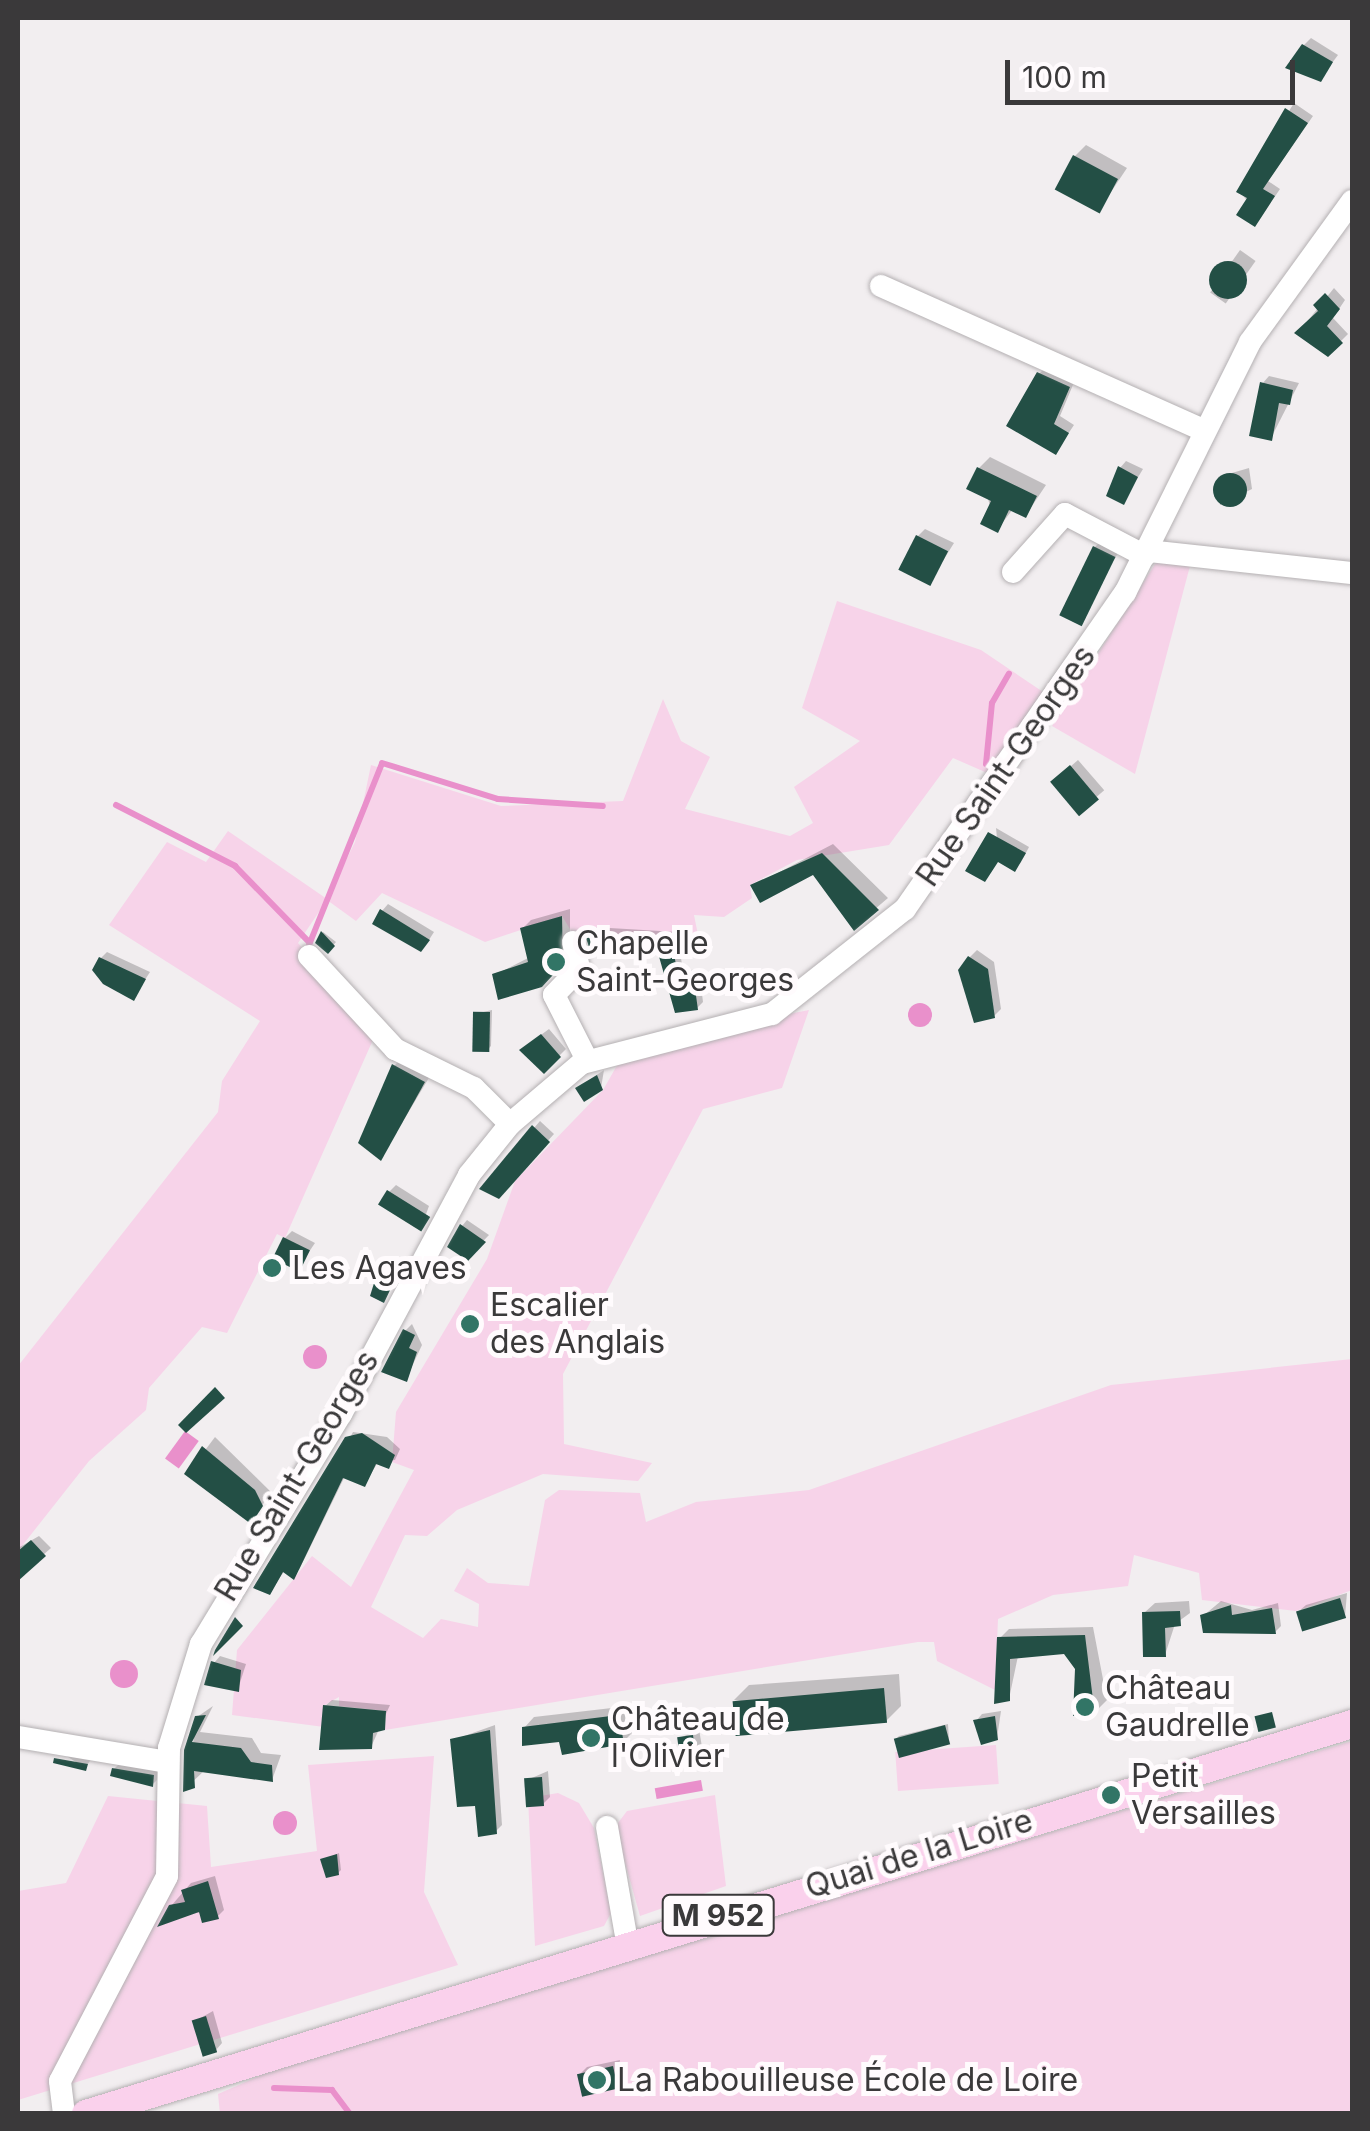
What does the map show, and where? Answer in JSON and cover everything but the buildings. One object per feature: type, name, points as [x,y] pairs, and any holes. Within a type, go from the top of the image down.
[{"type":"main road","name":"Quai de la Loire","points":[[86,2114],[628,1942],[1352,1724]]},
{"type":"street","name":"Rue Saint-Georges","points":[[64,2114],[60,2081],[167,1876],[168,1762],[223,1597],[333,1428],[431,1234],[510,1124],[587,1060],[772,1014],[896,919],[976,819],[1147,554],[1203,430],[1250,342],[1352,200]]},
{"type":"street","points":[[881,286],[1203,430]]},
{"type":"street","points":[[1013,572],[1065,514],[1147,554],[1352,573]]},
{"type":"street","points":[[573,942],[579,969],[554,995],[587,1060]]},
{"type":"street","points":[[309,956],[395,1050],[474,1088],[510,1124]]},
{"type":"street","points":[[18,1737],[168,1762]]},
{"type":"street","points":[[607,1827],[628,1942]]},
{"type":"shaded area","points":[[1157,561],[1190,566],[1135,774],[1052,726]]},
{"type":"shaded area","points":[[837,601],[981,650],[1052,698],[1001,779],[953,758],[889,845],[797,860],[750,885],[752,898],[724,917],[694,915],[699,940],[624,943],[594,930],[576,939],[562,916],[485,942],[382,893],[356,921],[327,900],[298,943],[376,1033],[285,1238],[277,1234],[227,1333],[202,1327],[149,1388],[146,1410],[89,1461],[18,1551],[18,1366],[218,1112],[222,1081],[260,1021],[109,925],[167,842],[206,862],[228,831],[327,899],[355,842],[371,765],[501,806],[623,801],[663,699],[681,741],[710,757],[685,809],[790,836],[813,823],[794,787],[860,741],[802,708]]},
{"type":"shaded area","points":[[751,968],[761,972],[765,982],[761,992],[751,996],[741,992],[737,982],[741,972]]},
{"type":"shaded area","points":[[920,1003],[932,1015],[920,1027],[908,1015]]},
{"type":"shaded area","points":[[809,1010],[782,1088],[703,1109],[563,1374],[564,1444],[652,1463],[638,1481],[543,1474],[457,1510],[427,1536],[405,1535],[371,1607],[423,1638],[441,1619],[478,1627],[479,1604],[454,1591],[467,1568],[488,1583],[529,1586],[545,1500],[559,1490],[640,1493],[646,1522],[696,1502],[809,1490],[1111,1385],[1352,1359],[1352,1590],[1296,1611],[1202,1600],[1199,1573],[1134,1555],[1128,1586],[1053,1595],[998,1619],[995,1690],[937,1661],[934,1642],[918,1642],[385,1730],[386,1711],[339,1706],[339,1697],[323,1706],[324,1727],[232,1715],[237,1650],[312,1556],[351,1587],[414,1470],[392,1462],[396,1412],[487,1259],[515,1181],[603,1090],[628,1046]]},
{"type":"shaded area","points":[[315,1345],[324,1348],[324,1366],[315,1369],[306,1366],[303,1357],[306,1348]]},
{"type":"shaded area","points":[[185,1431],[199,1441],[179,1468],[165,1459]]},
{"type":"shaded area","points":[[124,1660],[134,1664],[138,1674],[134,1684],[124,1688],[114,1684],[110,1674],[114,1664]]},
{"type":"shaded area","points":[[1352,1741],[1352,2113],[220,2114],[218,2094],[282,2066]]},
{"type":"shaded area","points":[[996,1745],[999,1784],[898,1791],[895,1752]]},
{"type":"shaded area","points":[[434,1756],[424,1892],[458,1965],[18,2100],[18,1891],[66,1883],[108,1796],[207,1806],[211,1867],[317,1851],[308,1765]]},
{"type":"shaded area","points":[[701,1780],[703,1791],[657,1799],[655,1788]]},
{"type":"shaded area","points":[[558,1793],[579,1803],[594,1828],[611,1913],[604,1926],[535,1946],[528,1798]]},
{"type":"shaded area","points":[[715,1795],[726,1886],[640,1916],[615,1827],[627,1811]]},
{"type":"shaded area","points":[[285,1811],[297,1823],[285,1835],[273,1823]]},
{"type":"waterway","points":[[986,764],[992,703],[1009,673]]},
{"type":"waterway","points":[[307,950],[382,763],[498,799],[603,806]]},
{"type":"waterway","points":[[116,805],[235,866],[310,943]]},
{"type":"waterway","points":[[274,2088],[332,2090],[350,2114]]},
{"type":"place","name":"Chapelle Saint-Georges","points":[[556,962]]},
{"type":"place","name":"Les Agaves","points":[[272,1268]]},
{"type":"place","name":"Escalier des Anglais","points":[[470,1324]]},
{"type":"place","name":"Château Gaudrelle","points":[[1085,1707]]},
{"type":"place","name":"Château de l'Olivier","points":[[591,1738]]},
{"type":"place","name":"Petit Versailles","points":[[1111,1795]]},
{"type":"place","name":"La Rabouilleuse École de Loire","points":[[597,2080]]}]
